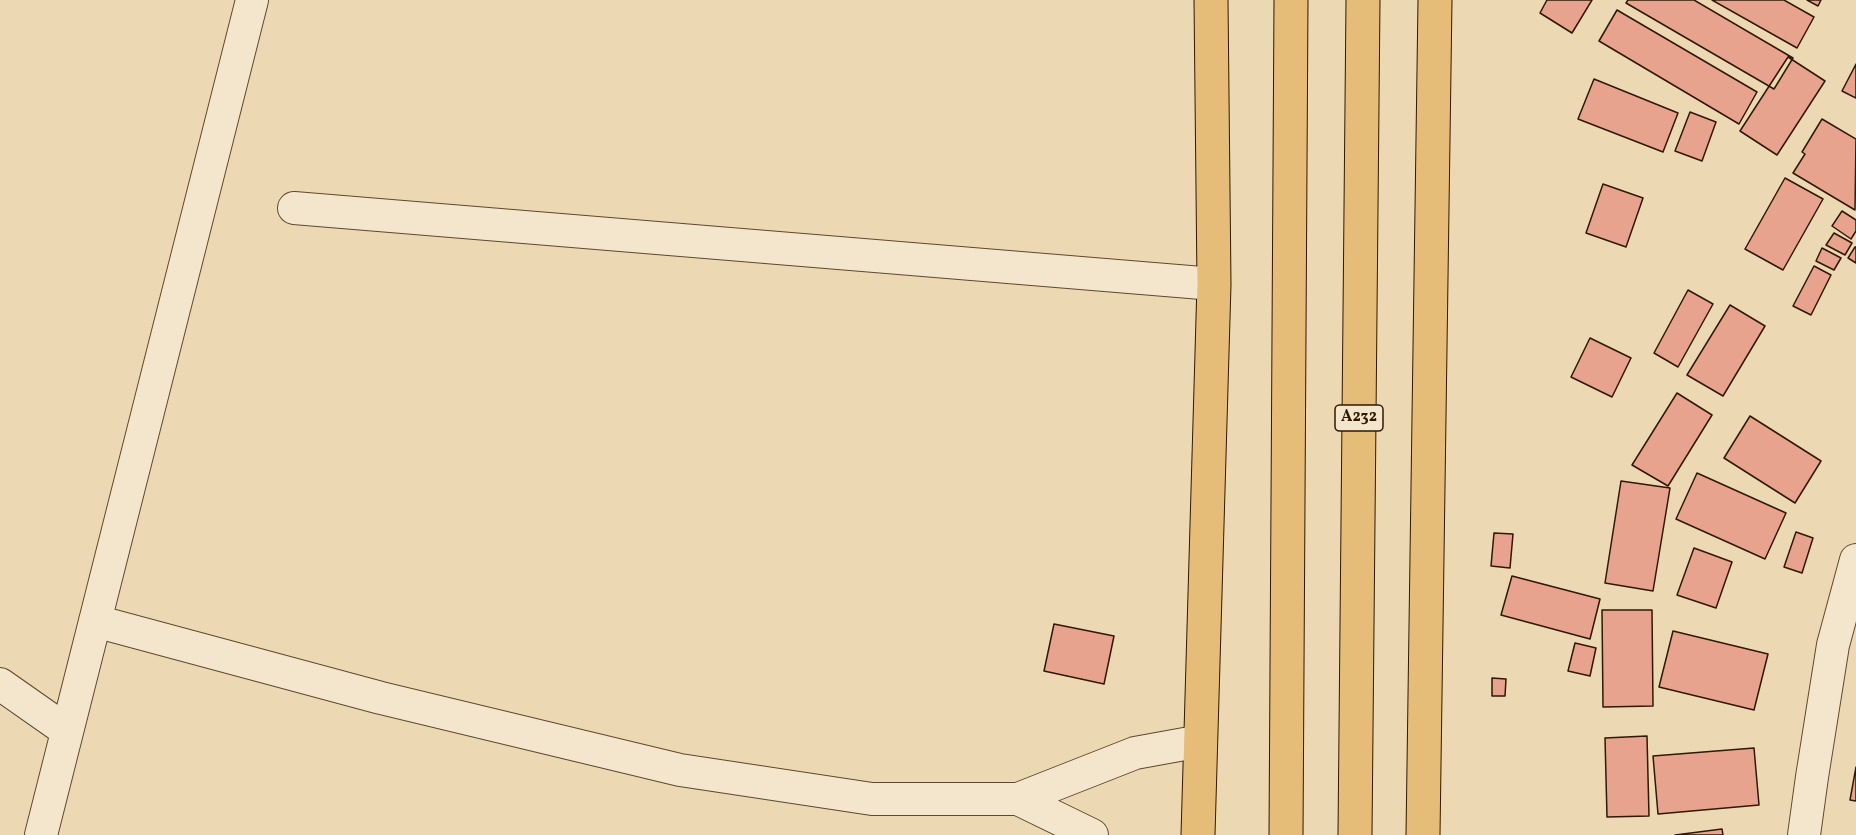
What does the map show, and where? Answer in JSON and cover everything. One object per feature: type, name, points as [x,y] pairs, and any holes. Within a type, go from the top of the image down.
[{"type":"main road","points":[[1198,835],[1214,284],[1211,0]]},
{"type":"main road","points":[[1286,835],[1291,0]]},
{"type":"main road","name":"A232","points":[[1355,835],[1363,0]]},
{"type":"main road","points":[[1423,835],[1434,0]]},
{"type":"street","points":[[41,835],[252,0]]},
{"type":"street","points":[[294,208],[1214,284]]},
{"type":"street","points":[[1804,835],[1833,645],[1856,560]]},
{"type":"street","points":[[95,621],[381,698],[680,770],[872,799],[1018,799],[1135,753],[1201,741]]},
{"type":"street","points":[[0,684],[67,731]]},
{"type":"street","points":[[1018,799],[1092,835]]},
{"type":"building","points":[[1547,0],[1592,0],[1572,33],[1540,13]]},
{"type":"building","points":[[1628,0],[1694,0],[1793,58],[1774,89],[1626,3]]},
{"type":"building","points":[[1712,0],[1784,0],[1814,17],[1797,48]]},
{"type":"building","points":[[1807,0],[1821,0],[1818,6]]},
{"type":"building","points":[[1617,10],[1757,92],[1739,124],[1599,41]]},
{"type":"building","points":[[1788,57],[1825,81],[1777,155],[1740,131]]},
{"type":"building","points":[[1856,64],[1856,98],[1842,91]]},
{"type":"building","points":[[1594,79],[1678,113],[1663,152],[1578,119]]},
{"type":"building","points":[[1690,112],[1716,122],[1702,161],[1675,151]]},
{"type":"building","points":[[1822,119],[1856,139],[1855,210],[1793,173],[1805,154],[1802,152]]},
{"type":"building","points":[[1785,178],[1823,199],[1783,270],[1745,249]]},
{"type":"building","points":[[1603,184],[1643,198],[1626,247],[1586,233]]},
{"type":"building","points":[[1842,211],[1856,220],[1856,231],[1851,239],[1832,226]]},
{"type":"building","points":[[1834,233],[1852,243],[1845,255],[1826,245]]},
{"type":"building","points":[[1856,247],[1856,263],[1848,258]]},
{"type":"building","points":[[1822,248],[1841,258],[1834,270],[1816,261]]},
{"type":"building","points":[[1814,266],[1831,275],[1811,315],[1793,306]]},
{"type":"building","points":[[1688,290],[1713,304],[1678,367],[1654,353]]},
{"type":"building","points":[[1730,305],[1765,326],[1723,396],[1687,375]]},
{"type":"building","points":[[1590,338],[1631,358],[1612,397],[1571,377]]},
{"type":"building","points":[[1677,393],[1712,415],[1668,486],[1632,465]]},
{"type":"building","points":[[1750,416],[1821,461],[1795,503],[1724,458]]},
{"type":"building","points":[[1697,473],[1786,513],[1765,559],[1676,519]]},
{"type":"building","points":[[1621,481],[1670,488],[1653,591],[1605,583]]},
{"type":"building","points":[[1796,532],[1813,538],[1802,573],[1784,567]]},
{"type":"building","points":[[1494,533],[1513,534],[1510,568],[1491,566]]},
{"type":"building","points":[[1694,548],[1732,562],[1716,608],[1677,595]]},
{"type":"building","points":[[1512,576],[1600,599],[1590,639],[1501,615]]},
{"type":"building","points":[[1602,610],[1652,610],[1653,706],[1603,707]]},
{"type":"building","points":[[1054,624],[1114,636],[1104,684],[1044,671]]},
{"type":"building","points":[[1673,631],[1768,654],[1754,710],[1659,687]]},
{"type":"building","points":[[1575,643],[1596,648],[1590,676],[1568,671]]},
{"type":"building","points":[[1492,678],[1506,679],[1505,696],[1492,696]]},
{"type":"building","points":[[1647,736],[1649,816],[1607,817],[1605,738]]},
{"type":"building","points":[[1754,748],[1759,805],[1658,814],[1653,756]]},
{"type":"building","points":[[1856,767],[1856,801],[1850,800]]},
{"type":"building","points":[[1722,829],[1723,835],[1675,835]]}]
